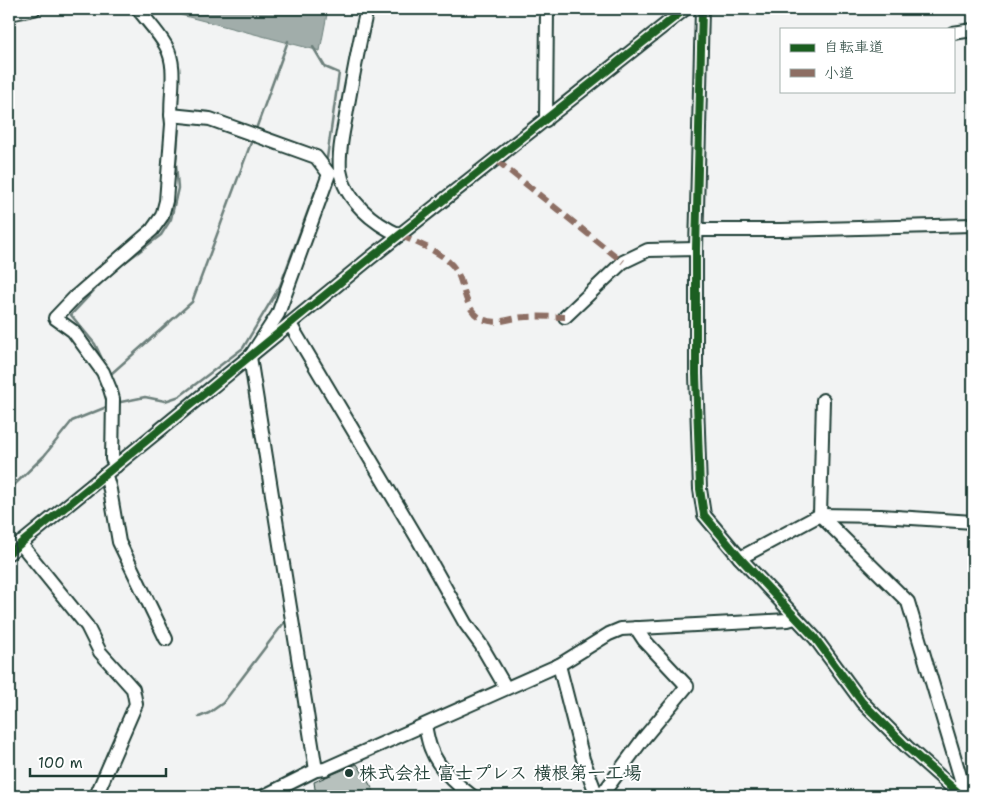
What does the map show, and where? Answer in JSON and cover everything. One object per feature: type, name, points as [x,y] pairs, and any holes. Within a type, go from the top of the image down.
[{"type":"street","points":[[9,14],[34,9]]},
{"type":"street","points":[[116,466],[112,459],[113,404],[103,372],[73,331],[55,318],[76,296],[152,230],[162,216],[166,202],[172,124],[172,74],[167,47],[138,9]]},
{"type":"street","points":[[316,770],[250,357],[278,314],[335,172],[355,62],[367,9]]},
{"type":"street","points":[[546,120],[547,9]]},
{"type":"street","points":[[9,552],[400,235],[685,9]]},
{"type":"street","points":[[702,9],[696,249],[696,374],[700,489],[704,515],[740,558],[814,638],[862,702],[906,747],[962,796]]},
{"type":"street","points":[[954,33],[973,30]]},
{"type":"street","points":[[171,115],[210,119],[316,157],[335,172],[356,202],[389,231],[400,235]]},
{"type":"street","points":[[697,230],[791,230],[973,225]]},
{"type":"street","points":[[565,317],[623,262],[648,250],[696,249]]},
{"type":"street","points":[[290,324],[419,541],[465,623],[481,645],[506,688]]},
{"type":"street","points":[[822,400],[820,515],[908,602],[966,796]]},
{"type":"street","points":[[104,475],[110,490],[119,542],[166,639]]},
{"type":"street","points":[[740,558],[820,515],[881,516],[973,522]]},
{"type":"street","points":[[20,543],[87,626],[100,652],[133,689],[136,704],[96,796]]},
{"type":"street","points":[[264,796],[316,770],[325,770],[559,665],[621,628],[788,620],[795,618]]},
{"type":"street","points":[[559,665],[583,759],[599,796],[687,686],[644,640],[636,628]]},
{"type":"street","points":[[425,726],[431,749],[441,766],[460,787],[472,796]]},
{"type":"shaded area","points":[[179,9],[328,9],[320,51],[181,15]]},
{"type":"building","name":"株式会社 富士プレス 横根第一工場","points":[[357,764],[377,796],[316,796],[314,782]]},
{"type":"waterway","points":[[256,129],[288,41]]},
{"type":"waterway","points":[[313,47],[325,67],[339,73],[327,158]]},
{"type":"waterway","points":[[120,266],[161,235],[171,219],[178,188],[176,164],[179,124]]},
{"type":"waterway","points":[[112,373],[192,302],[252,140]]},
{"type":"waterway","points":[[116,403],[145,397],[165,401],[180,396],[243,348],[280,286],[315,192]]},
{"type":"waterway","points":[[101,283],[71,315],[95,344],[104,363]]},
{"type":"waterway","points":[[9,490],[44,456],[72,421],[109,406]]},
{"type":"waterway","points":[[199,717],[209,713],[223,703],[286,620]]},
{"type":"marked path","points":[[496,160],[623,262]]},
{"type":"marked path","points":[[400,235],[439,254],[452,265],[460,278],[469,306],[478,317],[495,322],[521,317],[565,317]]},
{"type":"cycle path","points":[[9,553],[369,259],[685,9]]},
{"type":"cycle path","points":[[702,9],[696,249],[696,374],[700,489],[704,515],[740,558],[815,638],[862,702],[907,747],[962,796]]},
{"type":"place","name":"株式会社 富士プレス 横根第一工場","points":[[349,773]]}]
